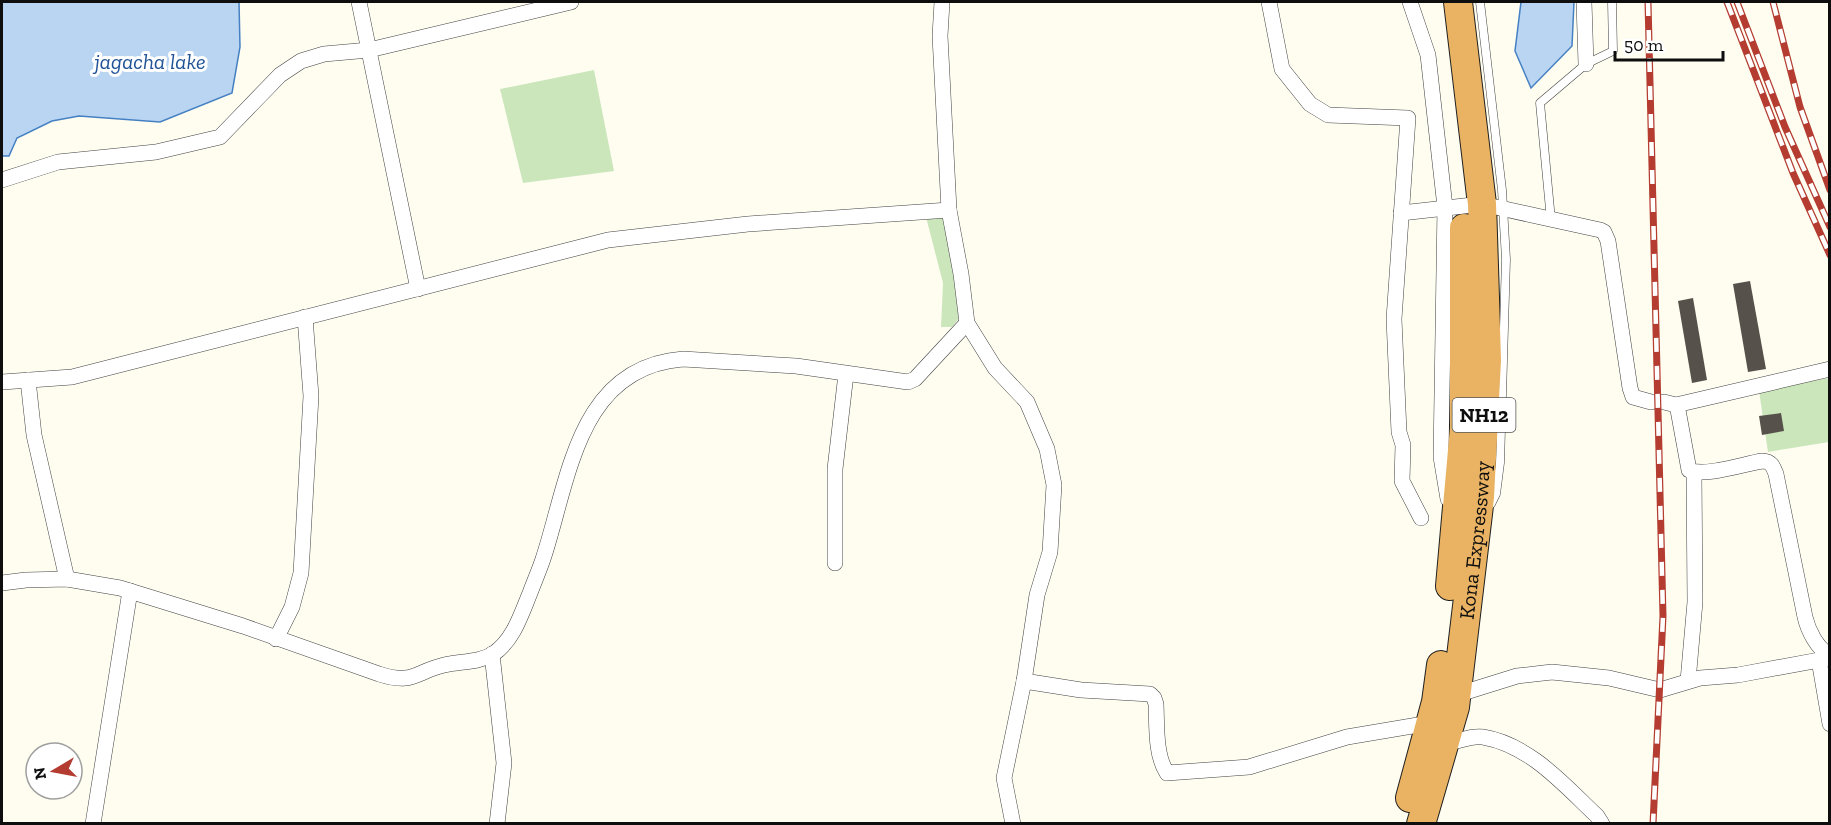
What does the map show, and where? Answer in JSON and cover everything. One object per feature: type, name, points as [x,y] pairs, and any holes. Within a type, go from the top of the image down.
[{"type":"highway","name":"Kona Expressway","points":[[1439,2],[1474,207]]},
{"type":"highway","name":"Kona Expressway","points":[[1421,824],[1445,714],[1466,537],[1464,428],[1474,207],[1458,2]]},
{"type":"highway","name":"Kona Expressway","points":[[1404,824],[1445,714]]},
{"type":"street","points":[[359,2],[418,289]]},
{"type":"street","points":[[2,180],[58,162],[156,152],[220,137],[280,75],[301,61],[324,54],[369,50],[571,2]]},
{"type":"street","points":[[942,2],[940,36],[949,210],[967,323],[995,368],[1027,402],[1047,449],[1054,485],[1050,552],[1037,595],[1024,681],[1004,778],[1012,824]]},
{"type":"street","points":[[1269,2],[1282,69],[1310,104],[1328,115],[1408,118],[1394,319],[1399,432],[1403,446],[1402,481],[1421,518]]},
{"type":"street","points":[[1410,2],[1474,207]]},
{"type":"street","points":[[1584,2],[1586,64]]},
{"type":"street","points":[[1401,213],[1474,207],[1605,232],[1633,398],[1664,403],[1678,410],[1687,466],[1694,473],[1762,461],[1773,465],[1808,627],[1826,657],[1830,724]]},
{"type":"street","points":[[2,382],[72,377],[608,240],[748,224],[949,210]]},
{"type":"street","points":[[276,639],[292,607],[302,573],[311,396],[304,318]]},
{"type":"street","points":[[2,583],[68,579],[130,591],[233,622],[276,639],[401,680],[443,665],[469,662],[492,654],[509,639],[543,559],[562,487],[577,443],[607,394],[628,377],[664,360],[683,358],[796,366],[908,382],[915,379],[967,323]]},
{"type":"street","points":[[1664,403],[1830,369]]},
{"type":"street","points":[[835,562],[835,469],[846,374]]},
{"type":"street","points":[[28,380],[34,435],[68,579]]},
{"type":"street","points":[[1688,681],[1695,602],[1694,473]]},
{"type":"street","points":[[93,824],[130,591]]},
{"type":"street","points":[[492,654],[504,763],[497,824]]},
{"type":"street","points":[[1024,681],[1081,690],[1150,694],[1156,704],[1162,765],[1167,773],[1173,773],[1249,767],[1347,737],[1445,714],[1517,676],[1552,672],[1609,678],[1660,690],[1700,678],[1738,675],[1826,657]]},
{"type":"street","points":[[1445,714],[1481,737],[1524,752],[1552,773],[1597,816],[1602,824]]},
{"type":"lane","points":[[1466,537],[1496,494],[1500,463],[1506,259],[1474,207],[1493,100],[1480,2]]},
{"type":"lane","points":[[1551,220],[1540,103],[1586,64],[1613,51],[1612,2]]},
{"type":"green space","points":[[594,70],[614,171],[523,183],[500,89]]},
{"type":"green space","points":[[948,211],[964,312],[952,327],[941,327],[943,283],[926,217]]},
{"type":"green space","points":[[1829,378],[1829,442],[1768,452],[1759,391]]},
{"type":"water","name":"jagacha lake","points":[[2,2],[239,2],[240,47],[232,93],[160,122],[79,116],[52,121],[17,138],[9,156],[2,156]]},
{"type":"water","points":[[1521,2],[1574,2],[1572,46],[1531,88],[1515,51]]},
{"type":"building","points":[[1750,281],[1766,369],[1748,372],[1733,284]]},
{"type":"building","points":[[1693,298],[1707,380],[1692,383],[1678,301]]},
{"type":"building","points":[[1781,413],[1784,431],[1762,435],[1759,416]]},
{"type":"railway","points":[[1648,2],[1663,616],[1653,824]]},
{"type":"railway","points":[[1727,2],[1793,173],[1830,255]]},
{"type":"railway","points":[[1737,2],[1785,127],[1830,227]]},
{"type":"railway","points":[[1773,2],[1800,107],[1830,190]]}]
